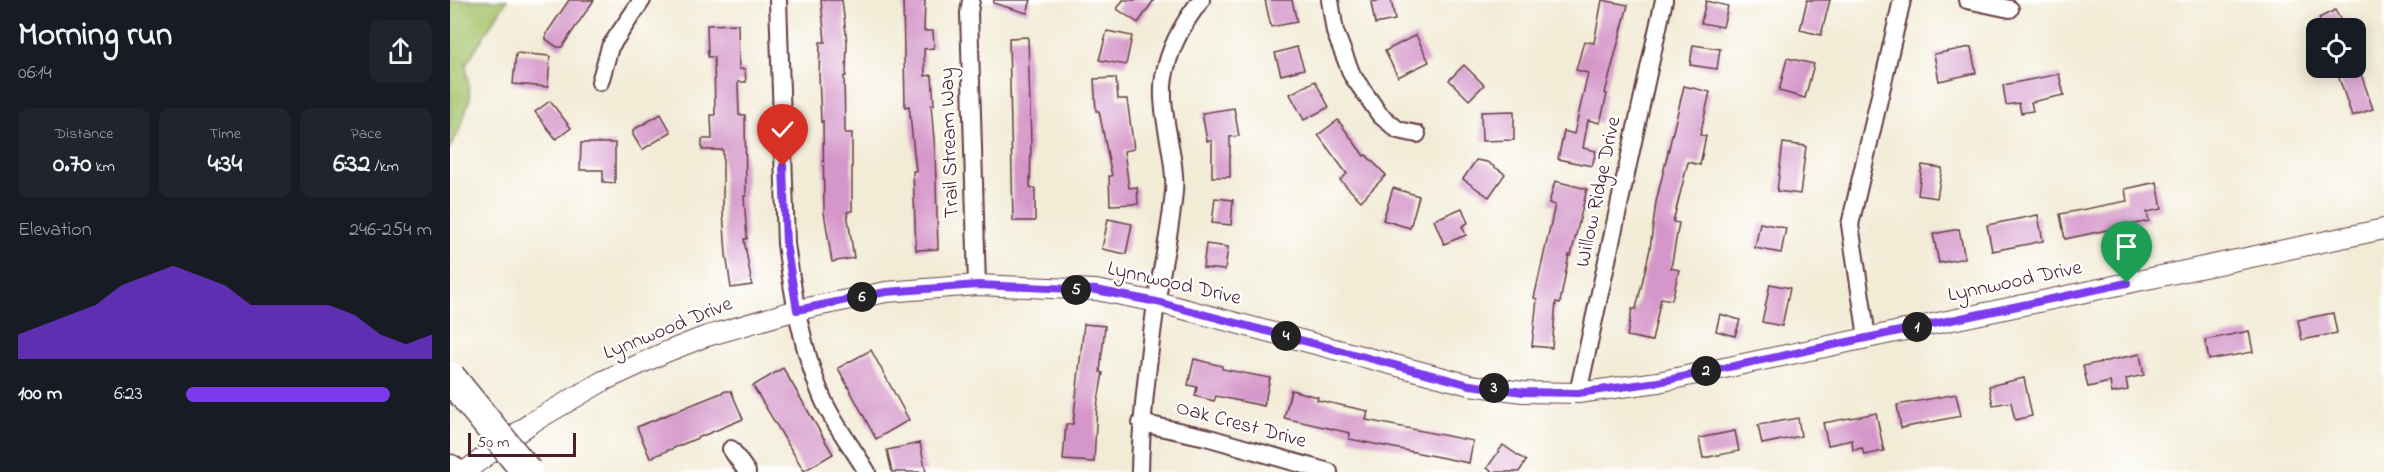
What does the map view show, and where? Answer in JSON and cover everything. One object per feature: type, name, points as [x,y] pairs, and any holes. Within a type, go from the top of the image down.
[{"type":"highway","points":[[450,377],[527,472]]},
{"type":"street","points":[[600,82],[610,47],[642,0]]},
{"type":"street","points":[[778,0],[786,244],[797,310],[822,398],[867,472]]},
{"type":"street","name":"Trail Stream Way","points":[[971,0],[969,13],[977,285]]},
{"type":"street","points":[[1140,472],[1141,423],[1157,302],[1171,228],[1175,187],[1164,79],[1173,48],[1186,20],[1201,0]]},
{"type":"street","points":[[1330,0],[1335,32],[1352,75],[1380,115],[1398,130],[1417,134]]},
{"type":"street","name":"Willow Ridge Drive","points":[[1578,393],[1664,0]]},
{"type":"street","points":[[1867,337],[1850,225],[1902,0]]},
{"type":"street","points":[[1967,0],[2010,9]]},
{"type":"street","name":"Lynnwood Drive","points":[[464,472],[531,423],[603,381],[666,352],[704,337],[797,310],[886,292],[977,285],[1096,290],[1157,302],[1470,385],[1523,392],[1578,393],[1658,382],[2384,229]]},
{"type":"street","name":"Oak Crest Drive","points":[[1141,423],[1206,437],[1329,472]]},
{"type":"street","points":[[731,449],[747,472]]},
{"type":"green space","points":[[450,0],[507,0],[466,64],[470,98],[459,132],[450,148]]},
{"type":"building","points":[[569,0],[594,0],[562,47],[557,47],[546,39],[546,34]]},
{"type":"building","points":[[821,0],[842,0],[847,42],[846,76],[844,76],[845,133],[852,133],[852,211],[847,212],[854,258],[832,262],[824,212],[823,121],[821,122],[819,75],[820,42],[825,42]]},
{"type":"building","points":[[903,0],[925,0],[924,31],[933,31],[934,48],[924,49],[925,76],[932,75],[934,105],[931,105],[938,249],[916,250],[913,171],[916,171],[909,106],[905,107]]},
{"type":"building","points":[[994,0],[1031,0],[1027,13],[993,3]]},
{"type":"building","points":[[1123,0],[1154,0],[1138,23],[1117,9]]},
{"type":"building","points":[[1265,0],[1292,0],[1297,22],[1271,27]]},
{"type":"building","points":[[1391,0],[1395,20],[1375,24],[1371,2]]},
{"type":"building","points":[[1602,0],[1628,5],[1605,93],[1607,94],[1600,123],[1588,120],[1583,148],[1596,151],[1592,166],[1558,159],[1564,131],[1574,134],[1588,73],[1576,70],[1584,41],[1594,43]]},
{"type":"building","points":[[1807,0],[1830,0],[1821,35],[1800,30]]},
{"type":"building","points":[[1706,1],[1728,6],[1723,27],[1701,23]]},
{"type":"building","points":[[2335,10],[2339,18],[2319,18]]},
{"type":"building","points":[[738,24],[739,69],[745,69],[746,82],[738,82],[739,115],[745,115],[746,196],[744,196],[747,239],[744,239],[752,285],[731,288],[723,212],[723,150],[702,150],[702,139],[712,139],[711,115],[715,115],[714,57],[708,57],[707,25]]},
{"type":"building","points":[[1107,31],[1132,36],[1126,65],[1099,60]]},
{"type":"building","points":[[1416,35],[1429,62],[1398,77],[1385,51]]},
{"type":"building","points":[[1028,37],[1030,188],[1035,188],[1035,221],[1013,221],[1009,38]]},
{"type":"building","points":[[1693,45],[1720,49],[1717,69],[1690,65]]},
{"type":"building","points":[[1297,47],[1304,69],[1281,75],[1275,53]]},
{"type":"building","points":[[1971,47],[1976,73],[1939,81],[1934,54]]},
{"type":"building","points":[[516,53],[550,56],[548,87],[513,84]]},
{"type":"building","points":[[1787,58],[1814,64],[1805,98],[1779,91]]},
{"type":"building","points":[[1464,65],[1484,85],[1469,100],[1449,80]]},
{"type":"building","points":[[2059,74],[2064,95],[2031,102],[2033,111],[2021,113],[2019,103],[2006,105],[2003,85]]},
{"type":"building","points":[[1116,78],[1118,99],[1127,99],[1134,149],[1124,151],[1129,188],[1137,187],[1138,204],[1110,205],[1109,176],[1112,176],[1099,111],[1096,111],[1094,79]]},
{"type":"building","points":[[2339,78],[2362,78],[2373,109],[2352,116]]},
{"type":"building","points":[[1315,81],[1329,107],[1304,120],[1290,94]]},
{"type":"building","points":[[1684,86],[1710,92],[1700,135],[1706,136],[1700,165],[1688,162],[1673,222],[1679,223],[1671,268],[1679,270],[1672,300],[1661,298],[1652,341],[1627,336],[1632,309],[1636,309],[1650,249],[1656,202]]},
{"type":"building","points":[[550,101],[571,128],[556,139],[535,112]]},
{"type":"building","points":[[1234,108],[1239,136],[1230,137],[1230,177],[1212,177],[1212,141],[1207,141],[1202,113]]},
{"type":"building","points":[[1514,111],[1514,140],[1482,141],[1481,112]]},
{"type":"building","points":[[661,114],[671,132],[642,150],[633,135],[633,130]]},
{"type":"building","points":[[1338,120],[1364,156],[1366,155],[1386,175],[1361,201],[1340,180],[1347,174],[1318,135]]},
{"type":"building","points":[[581,143],[615,143],[615,183],[603,182],[603,170],[580,170]]},
{"type":"building","points":[[1783,143],[1806,146],[1800,194],[1777,191]]},
{"type":"building","points":[[1476,160],[1487,162],[1505,174],[1489,197],[1463,179]]},
{"type":"building","points":[[1922,165],[1942,168],[1937,198],[1918,195]]},
{"type":"building","points":[[1555,181],[1587,189],[1571,256],[1569,255],[1560,303],[1556,302],[1552,348],[1532,346],[1537,299],[1534,298],[1555,205],[1549,203]]},
{"type":"building","points":[[2157,182],[2162,209],[2147,212],[2149,221],[2065,239],[2060,214],[2127,201],[2125,189]]},
{"type":"building","points":[[1393,188],[1419,196],[1410,228],[1383,220]]},
{"type":"building","points":[[1215,198],[1233,200],[1231,225],[1212,223]]},
{"type":"building","points":[[1462,208],[1468,223],[1462,226],[1466,235],[1444,244],[1434,220]]},
{"type":"building","points":[[2038,215],[2043,241],[1992,251],[1987,225]]},
{"type":"building","points":[[1108,219],[1132,224],[1126,254],[1102,249]]},
{"type":"building","points":[[1760,223],[1786,228],[1781,253],[1755,248]]},
{"type":"building","points":[[1959,229],[1965,258],[1939,263],[1933,234]]},
{"type":"building","points":[[1206,244],[1228,247],[1225,270],[1203,268]]},
{"type":"building","points":[[1770,284],[1790,288],[1782,326],[1762,322]]},
{"type":"building","points":[[2333,313],[2337,333],[2302,340],[2298,320]]},
{"type":"building","points":[[1720,314],[1740,320],[1735,336],[1716,331]]},
{"type":"building","points":[[1084,324],[1105,326],[1094,462],[1063,460],[1066,424],[1073,424]]},
{"type":"building","points":[[2249,331],[2253,352],[2209,360],[2205,340]]},
{"type":"building","points":[[871,350],[909,420],[876,439],[838,368]]},
{"type":"building","points":[[2140,354],[2144,375],[2126,379],[2128,390],[2112,393],[2110,382],[2088,387],[2083,366]]},
{"type":"building","points":[[1194,359],[1222,366],[1222,369],[1270,378],[1264,406],[1216,396],[1214,401],[1195,396],[1197,387],[1188,385]]},
{"type":"building","points":[[783,368],[833,454],[804,471],[753,386]]},
{"type":"building","points":[[2024,378],[2032,416],[2015,420],[2011,402],[1993,405],[1989,386]]},
{"type":"building","points":[[1291,390],[1318,397],[1317,400],[1368,411],[1366,420],[1473,441],[1469,463],[1349,439],[1350,433],[1284,418]]},
{"type":"building","points":[[731,391],[743,419],[650,458],[637,427]]},
{"type":"building","points":[[1956,394],[1961,416],[1901,428],[1897,405]]},
{"type":"building","points":[[1876,413],[1884,451],[1864,455],[1862,448],[1853,450],[1852,440],[1828,445],[1823,423]]},
{"type":"building","points":[[1798,418],[1801,436],[1762,444],[1758,425]]},
{"type":"building","points":[[1735,431],[1739,451],[1703,458],[1699,438]]},
{"type":"building","points":[[920,443],[926,472],[892,472],[887,450]]},
{"type":"building","points":[[1503,445],[1526,461],[1519,472],[1493,472],[1487,468]]},
{"type":"route","points":[[783,166],[786,244],[797,310],[886,292],[977,285],[1096,290],[1157,302],[1470,385],[1523,392],[1578,393],[1658,382],[2127,283]]}]
